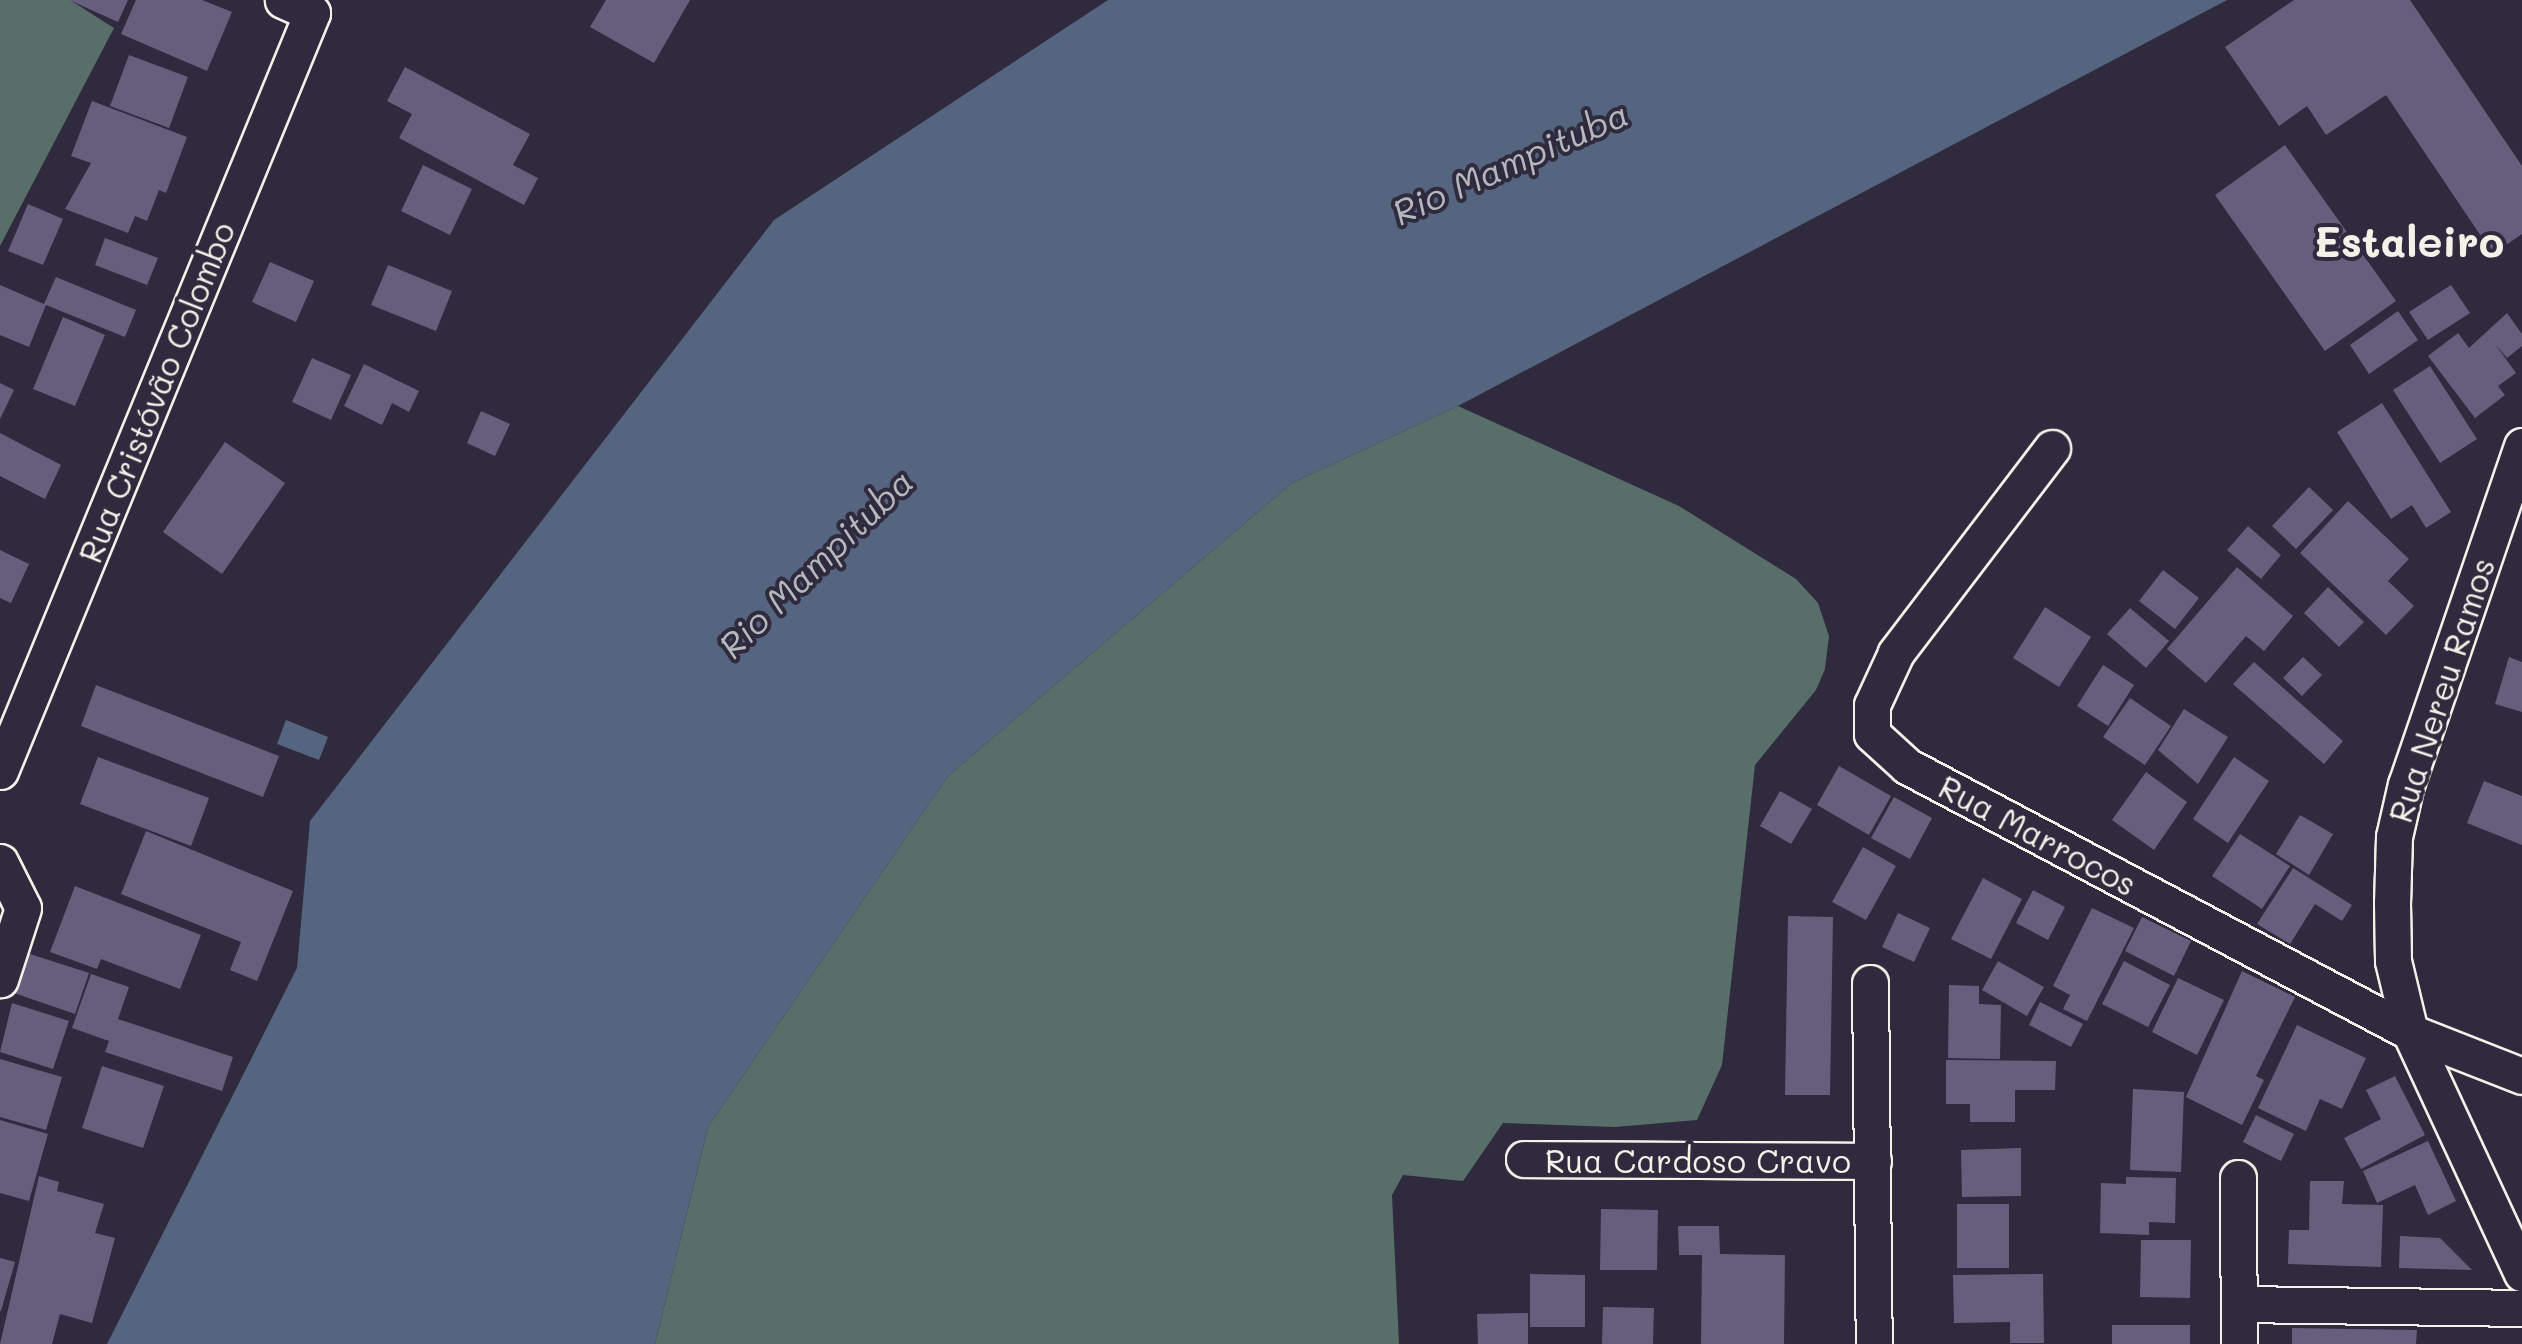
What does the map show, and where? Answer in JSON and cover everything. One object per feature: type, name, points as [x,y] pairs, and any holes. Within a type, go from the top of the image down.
[{"type":"street","name":"Rua Cristóvão Colombo","points":[[0,770],[297,7]]},
{"type":"street","name":"Rua Nereu Ramos","points":[[2522,446],[2421,732],[2394,836],[2393,961],[2410,1032],[2522,1273]]},
{"type":"street","name":"Rua Marrocos","points":[[2052,448],[1896,654],[1872,705],[1872,734],[1906,766],[2410,1032],[2522,1076]]},
{"type":"street","points":[[0,862],[23,908],[0,979]]},
{"type":"street","points":[[1870,983],[1874,1344]]},
{"type":"street","name":"Rua Cardoso Cravo","points":[[1524,1158],[1872,1161]]},
{"type":"street","points":[[2238,1178],[2238,1344]]},
{"type":"street","points":[[2238,1304],[2522,1308]]},
{"type":"green space","points":[[0,0],[70,0],[114,28],[0,246]]},
{"type":"green space","points":[[1458,406],[1679,506],[1796,579],[1818,603],[1829,636],[1825,669],[1816,690],[1755,765],[1722,1065],[1697,1120],[1615,1127],[1503,1123],[1463,1181],[1403,1175],[1392,1195],[1399,1344],[655,1344],[708,1127],[948,776],[1292,483]]},
{"type":"water","name":"Rio Mampituba","points":[[1108,0],[2227,0],[1458,406],[1292,483],[948,776],[708,1127],[655,1344],[107,1344],[297,968],[310,821],[774,220]]},
{"type":"water","points":[[286,720],[328,737],[319,760],[277,744]]},
{"type":"building","points":[[69,0],[128,0],[118,22]]},
{"type":"building","points":[[136,0],[202,0],[232,12],[207,71],[121,34]]},
{"type":"building","points":[[606,0],[690,0],[654,63],[590,27]]},
{"type":"building","points":[[2294,0],[2410,0],[2522,166],[2522,234],[2493,254],[2386,95],[2326,135],[2307,106],[2279,126],[2225,47]]},
{"type":"building","points":[[129,55],[188,77],[169,128],[110,106]]},
{"type":"building","points":[[405,67],[530,134],[513,165],[538,178],[524,205],[399,138],[412,114],[387,101]]},
{"type":"building","points":[[92,101],[187,137],[166,193],[159,190],[147,221],[135,216],[128,233],[65,209],[91,163],[71,156]]},
{"type":"building","points":[[2285,145],[2396,301],[2325,351],[2215,195]]},
{"type":"building","points":[[423,165],[472,189],[450,235],[401,211]]},
{"type":"building","points":[[28,204],[63,219],[43,265],[8,251]]},
{"type":"building","points":[[105,238],[158,258],[147,285],[95,265]]},
{"type":"building","points":[[270,262],[314,281],[296,322],[252,302]]},
{"type":"building","points":[[388,265],[452,291],[436,331],[371,305]]},
{"type":"building","points":[[56,277],[136,310],[125,337],[46,305],[29,347],[0,335],[0,285],[44,304]]},
{"type":"building","points":[[2451,285],[2470,313],[2428,340],[2409,312]]},
{"type":"building","points":[[2398,311],[2418,340],[2369,374],[2350,345]]},
{"type":"building","points":[[2507,313],[2522,334],[2522,346],[2507,358],[2495,344],[2516,373],[2498,386],[2505,395],[2475,418],[2428,356],[2458,333],[2469,348]]},
{"type":"building","points":[[63,317],[105,335],[75,406],[33,389]]},
{"type":"building","points":[[312,358],[351,375],[331,420],[292,402]]},
{"type":"building","points":[[364,364],[419,391],[409,412],[392,403],[382,425],[344,406]]},
{"type":"building","points":[[2430,366],[2477,439],[2440,463],[2393,390]]},
{"type":"building","points":[[0,383],[14,390],[0,419]]},
{"type":"building","points":[[2382,403],[2451,512],[2426,528],[2412,505],[2391,519],[2337,432]]},
{"type":"building","points":[[481,411],[510,424],[495,456],[467,443]]},
{"type":"building","points":[[0,433],[61,465],[45,499],[0,476]]},
{"type":"building","points":[[225,442],[285,483],[222,574],[163,532]]},
{"type":"building","points":[[2309,487],[2333,510],[2296,549],[2272,526]]},
{"type":"building","points":[[2348,501],[2409,559],[2388,581],[2414,606],[2386,635],[2300,553]]},
{"type":"building","points":[[2248,526],[2281,555],[2261,579],[2227,550]]},
{"type":"building","points":[[0,550],[29,564],[11,603],[0,598]]},
{"type":"building","points":[[2237,567],[2293,616],[2264,651],[2246,636],[2206,683],[2167,649]]},
{"type":"building","points":[[2163,570],[2199,598],[2175,629],[2139,601]]},
{"type":"building","points":[[2328,587],[2364,622],[2339,647],[2304,613]]},
{"type":"building","points":[[2045,607],[2091,637],[2059,687],[2013,658]]},
{"type":"building","points":[[2130,608],[2169,641],[2146,668],[2107,634]]},
{"type":"building","points":[[2303,657],[2322,675],[2302,696],[2283,678]]},
{"type":"building","points":[[2509,657],[2522,662],[2522,712],[2495,704]]},
{"type":"building","points":[[2254,662],[2343,741],[2324,764],[2233,684]]},
{"type":"building","points":[[2103,665],[2134,685],[2108,726],[2077,706]]},
{"type":"building","points":[[96,685],[279,756],[263,797],[81,726]]},
{"type":"building","points":[[2130,698],[2171,726],[2145,765],[2103,737]]},
{"type":"building","points":[[2184,709],[2228,737],[2198,784],[2158,750]]},
{"type":"building","points":[[98,757],[209,798],[191,846],[80,804]]},
{"type":"building","points":[[2234,757],[2269,781],[2228,843],[2193,819]]},
{"type":"building","points":[[1839,766],[1891,796],[1869,835],[1817,805]]},
{"type":"building","points":[[2146,772],[2187,802],[2154,850],[2112,820]]},
{"type":"building","points":[[2484,781],[2522,796],[2522,845],[2467,823]]},
{"type":"building","points":[[1780,791],[1812,809],[1791,844],[1760,826]]},
{"type":"building","points":[[1894,797],[1932,818],[1910,859],[1871,838]]},
{"type":"building","points":[[2300,815],[2333,834],[2309,875],[2276,854]]},
{"type":"building","points":[[146,831],[293,891],[257,981],[230,970],[241,942],[121,894]]},
{"type":"building","points":[[2240,834],[2290,866],[2262,909],[2212,876]]},
{"type":"building","points":[[1863,847],[1896,866],[1866,920],[1832,902]]},
{"type":"building","points":[[2293,868],[2352,905],[2342,921],[2315,904],[2290,944],[2257,924]]},
{"type":"building","points":[[1983,878],[2022,899],[1991,959],[1951,939]]},
{"type":"building","points":[[75,886],[201,935],[180,989],[101,959],[97,969],[50,952]]},
{"type":"building","points":[[2033,890],[2065,907],[2048,940],[2016,923]]},
{"type":"building","points":[[2092,908],[2134,928],[2087,1021],[2063,1009],[2070,995],[2053,986]]},
{"type":"building","points":[[1898,913],[1930,928],[1914,962],[1882,947]]},
{"type":"building","points":[[1788,916],[1833,917],[1830,1095],[1785,1095]]},
{"type":"building","points":[[2142,917],[2191,941],[2174,976],[2125,951]]},
{"type":"building","points":[[27,953],[89,973],[75,1014],[14,993]]},
{"type":"building","points":[[1998,961],[2044,987],[2027,1016],[1982,990]]},
{"type":"building","points":[[2124,961],[2170,985],[2148,1027],[2102,1004]]},
{"type":"building","points":[[2242,971],[2295,997],[2256,1076],[2264,1080],[2242,1125],[2186,1097]]},
{"type":"building","points":[[91,974],[129,987],[118,1019],[233,1057],[222,1091],[105,1052],[109,1041],[72,1028]]},
{"type":"building","points":[[2178,978],[2224,1000],[2197,1055],[2152,1032]]},
{"type":"building","points":[[1949,985],[1979,986],[1979,1004],[2001,1005],[2000,1059],[1948,1058]]},
{"type":"building","points":[[2040,1002],[2083,1024],[2071,1047],[2029,1025]]},
{"type":"building","points":[[12,1003],[69,1021],[53,1069],[0,1052]]},
{"type":"building","points":[[2297,1025],[2366,1058],[2342,1109],[2320,1099],[2306,1131],[2258,1108]]},
{"type":"building","points":[[0,1059],[62,1077],[46,1130],[0,1117]]},
{"type":"building","points":[[1946,1060],[2056,1061],[2055,1090],[2015,1090],[2015,1122],[1970,1122],[1970,1104],[1946,1104]]},
{"type":"building","points":[[102,1066],[164,1086],[143,1148],[82,1128]]},
{"type":"building","points":[[2395,1076],[2425,1135],[2361,1169],[2344,1138],[2381,1119],[2366,1090]]},
{"type":"building","points":[[2133,1089],[2184,1092],[2181,1172],[2130,1170]]},
{"type":"building","points":[[2256,1115],[2294,1134],[2281,1161],[2243,1142]]},
{"type":"building","points":[[0,1120],[48,1134],[29,1201],[0,1193]]},
{"type":"building","points":[[2428,1141],[2456,1201],[2428,1215],[2415,1185],[2377,1203],[2363,1171]]},
{"type":"building","points":[[2021,1148],[2021,1196],[1962,1197],[1961,1150]]},
{"type":"building","points":[[39,1176],[59,1182],[57,1191],[104,1204],[95,1233],[115,1238],[92,1323],[60,1314],[52,1344],[0,1344]]},
{"type":"building","points":[[2126,1177],[2176,1178],[2175,1223],[2149,1222],[2149,1235],[2100,1233],[2101,1183],[2126,1184]]},
{"type":"building","points":[[2310,1181],[2344,1181],[2342,1204],[2383,1205],[2381,1267],[2288,1264],[2289,1230],[2309,1230]]},
{"type":"building","points":[[1957,1204],[2009,1204],[2009,1268],[1957,1268]]},
{"type":"building","points":[[1601,1209],[1658,1210],[1657,1270],[1600,1270]]},
{"type":"building","points":[[1678,1226],[1719,1226],[1720,1254],[1785,1255],[1784,1344],[1701,1344],[1702,1255],[1679,1255]]},
{"type":"building","points":[[2400,1236],[2440,1238],[2472,1270],[2399,1268]]},
{"type":"building","points":[[2141,1240],[2191,1240],[2190,1298],[2140,1297]]},
{"type":"building","points":[[0,1258],[15,1262],[1,1311],[0,1311]]},
{"type":"building","points":[[1530,1274],[1585,1275],[1585,1327],[1530,1327]]},
{"type":"building","points":[[2043,1274],[2044,1343],[2010,1343],[2010,1322],[1954,1323],[1953,1275]]},
{"type":"building","points":[[1603,1307],[1654,1308],[1653,1344],[1602,1344]]},
{"type":"building","points":[[1528,1313],[1528,1344],[1478,1344],[1477,1314]]},
{"type":"building","points":[[2112,1325],[2190,1325],[2190,1344],[2112,1344]]},
{"type":"building","points":[[2292,1328],[2417,1330],[2416,1344],[2292,1344]]},
{"type":"district","name":"Estaleiro","points":[[2409,241]]}]
